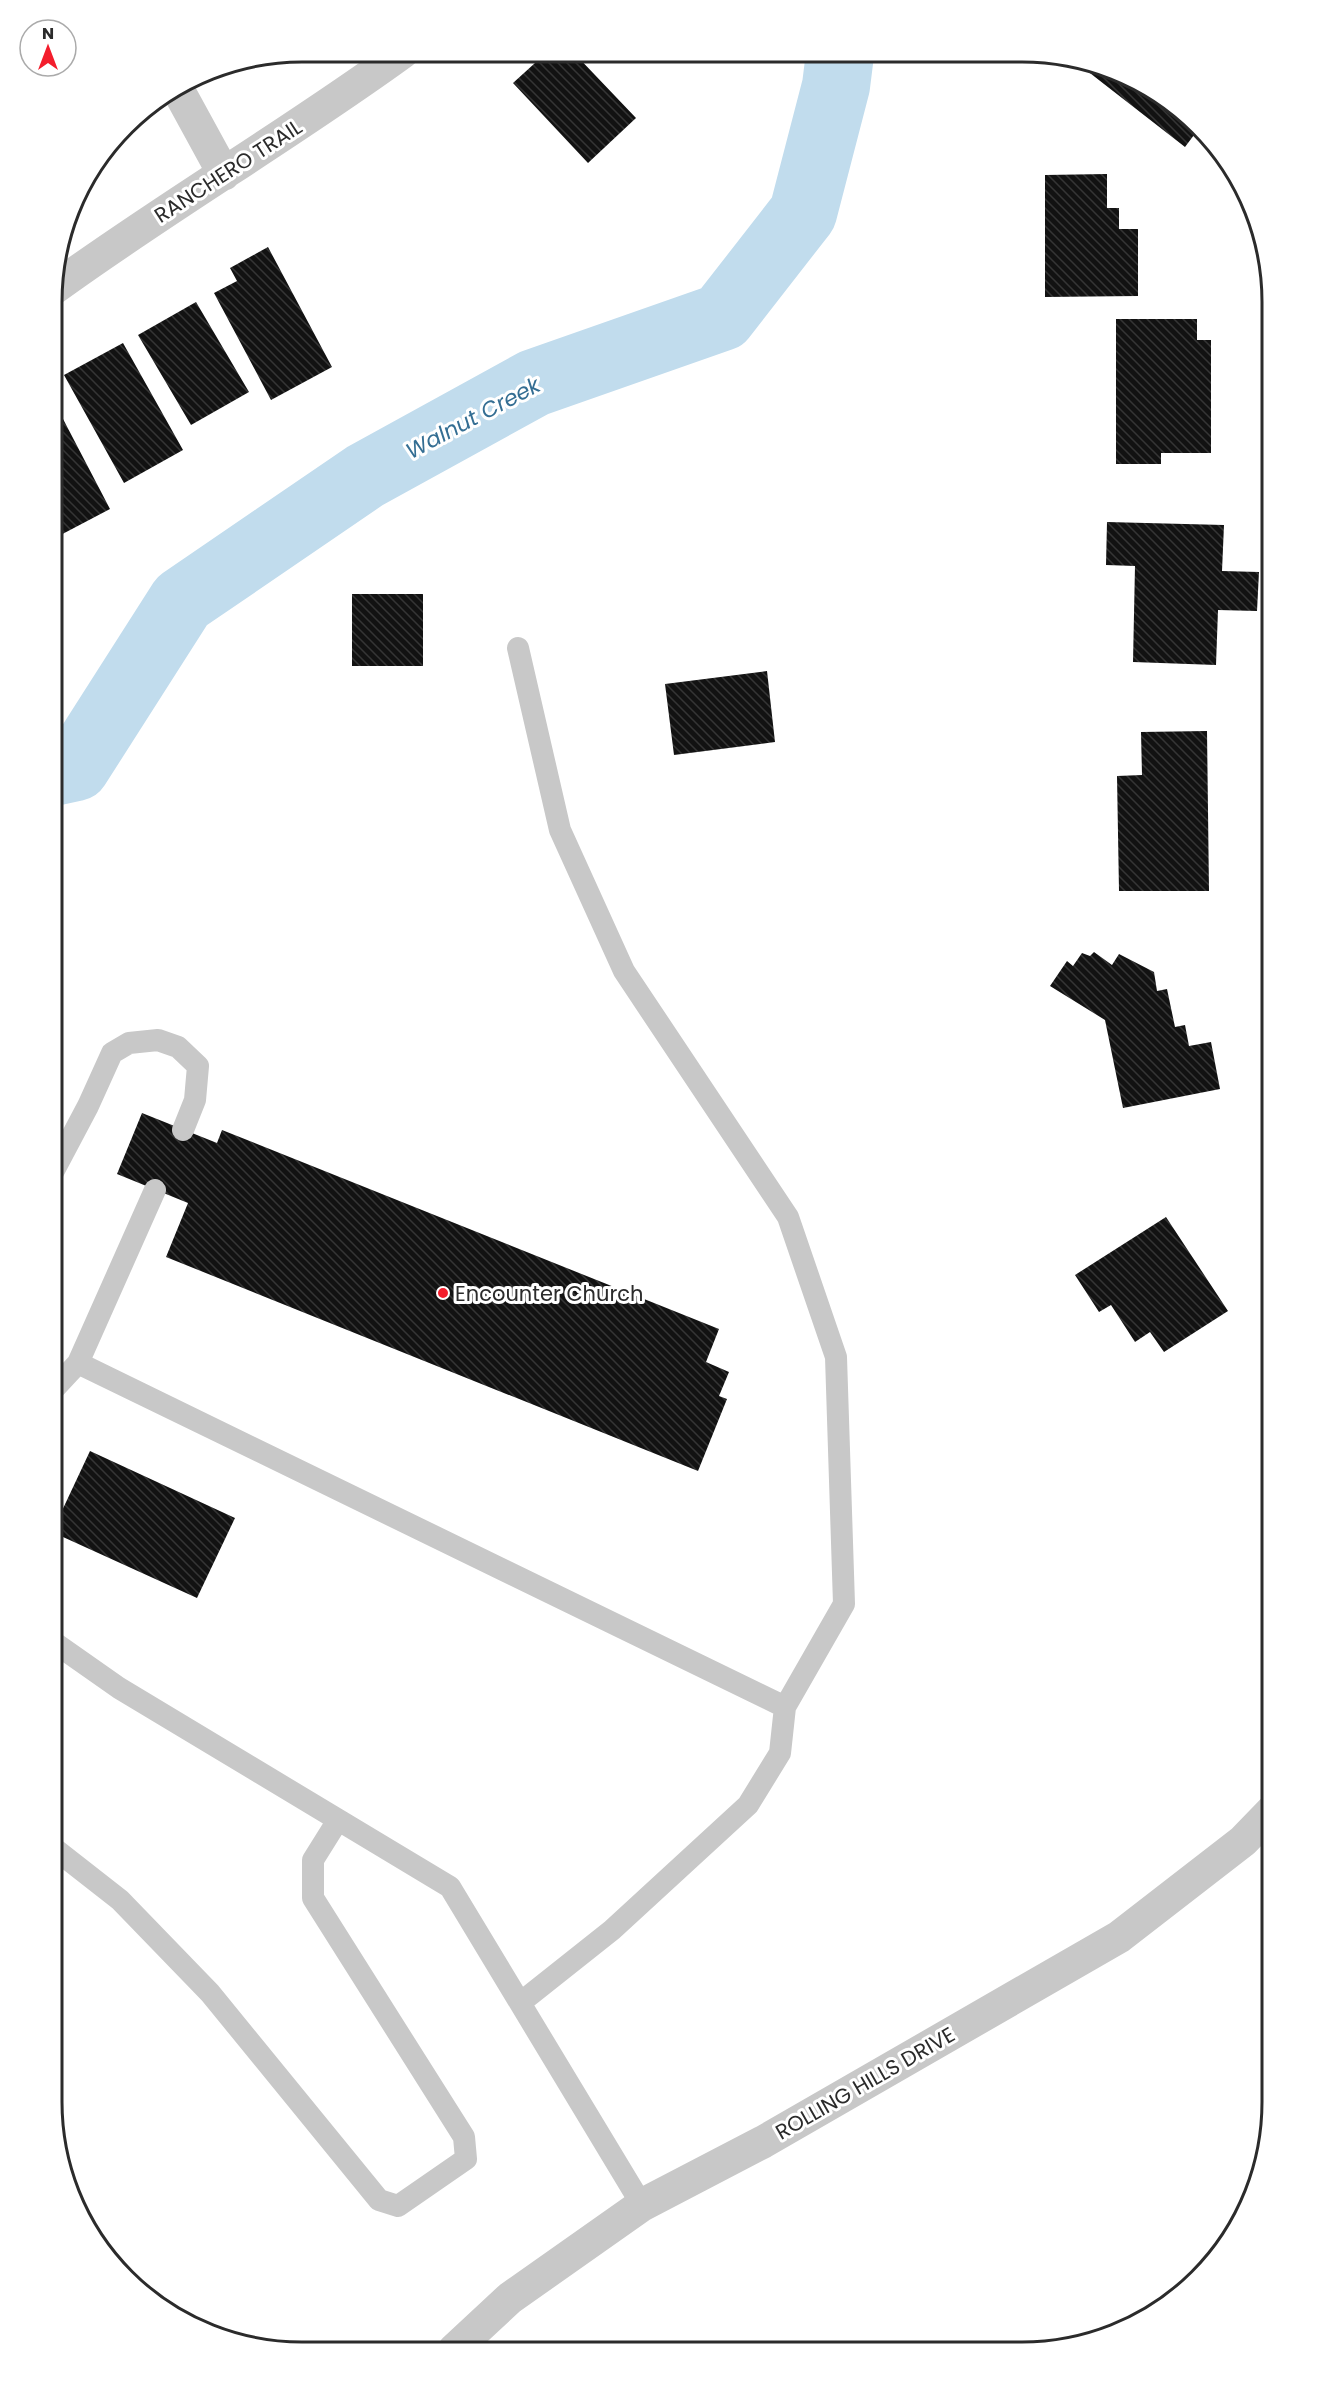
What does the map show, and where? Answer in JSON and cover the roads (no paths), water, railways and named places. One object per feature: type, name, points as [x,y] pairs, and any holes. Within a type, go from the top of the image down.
[{"type":"street","name":"RANCHERO TRAIL","points":[[62,283],[338,99],[389,62]]},
{"type":"street","points":[[181,95],[224,174]]},
{"type":"street","name":"ROLLING HILLS DRIVE","points":[[463,2342],[510,2298],[642,2205],[763,2142],[1119,1937],[1243,1841],[1262,1821]]},
{"type":"lane","points":[[518,648],[560,830],[624,971],[788,1217],[836,1358],[844,1604],[785,1707],[780,1753],[748,1804],[612,1930],[520,2003]]},
{"type":"lane","points":[[62,1155],[112,1053],[129,1043],[158,1040],[178,1047],[198,1066],[195,1100],[183,1130]]},
{"type":"lane","points":[[62,1380],[78,1363],[155,1190]]},
{"type":"lane","points":[[78,1363],[785,1707]]},
{"type":"lane","points":[[62,1648],[120,1688],[450,1887],[642,2205]]},
{"type":"lane","points":[[62,1855],[128,1909],[210,1993],[380,2200],[398,2206],[466,2159],[464,2137],[313,1898],[313,1860],[338,1820]]},
{"type":"waterway","name":"Walnut Creek","points":[[62,770],[76,767],[182,601],[365,476],[534,383],[722,317],[803,213],[836,86],[839,62]]},
{"type":"place","name":"Encounter Church","points":[[443,1293]]}]
